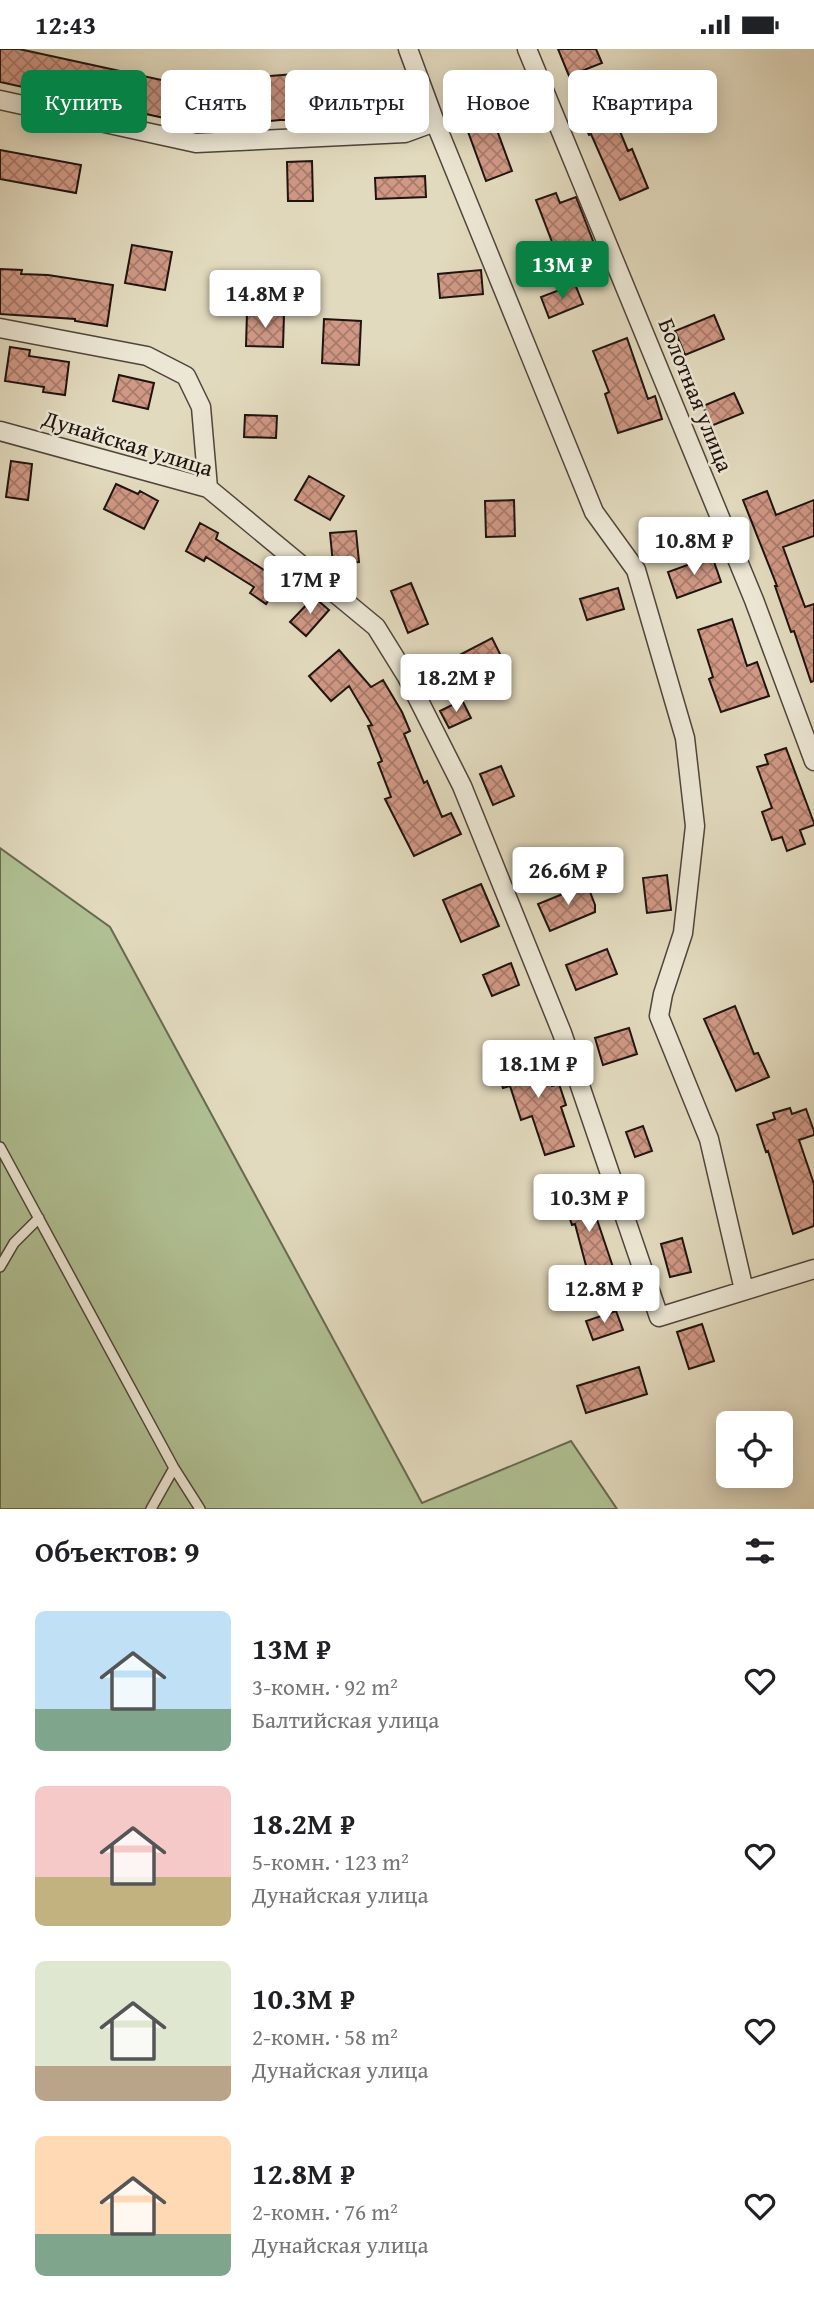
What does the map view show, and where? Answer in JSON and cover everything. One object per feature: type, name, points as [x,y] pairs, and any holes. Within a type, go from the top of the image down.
[{"type":"street","points":[[408,49],[435,122],[594,512],[636,570],[685,738],[695,826],[683,933],[663,994],[659,1016],[709,1139],[744,1290]]},
{"type":"street","name":"Болотная улица","points":[[527,49],[754,600],[814,761]]},
{"type":"street","points":[[0,100],[196,143],[405,133],[435,122]]},
{"type":"street","points":[[0,328],[147,356],[186,376],[201,407],[208,488]]},
{"type":"street","name":"Дунайская улица","points":[[0,431],[208,488],[376,628],[407,677],[462,786],[562,1033],[659,1317],[814,1269]]},
{"type":"lane","points":[[0,1147],[174,1468],[200,1509]]},
{"type":"lane","points":[[0,1267],[14,1243],[39,1218]]},
{"type":"lane","points":[[151,1509],[174,1468]]},
{"type":"green space","points":[[0,848],[110,927],[422,1503],[571,1441],[617,1509],[0,1509]]},
{"type":"building","points":[[0,49],[19,49],[115,70],[21,70],[21,87],[0,82]]},
{"type":"building","points":[[558,49],[596,49],[602,63],[584,70],[568,70],[568,74]]},
{"type":"building","points":[[285,75],[285,120],[271,121],[271,76]]},
{"type":"building","points":[[147,77],[161,80],[161,117],[147,114]]},
{"type":"building","points":[[468,133],[498,133],[512,171],[486,181]]},
{"type":"building","points":[[588,133],[621,133],[628,151],[632,149],[648,188],[620,200],[591,134]]},
{"type":"building","points":[[0,150],[81,165],[76,193],[0,179]]},
{"type":"building","points":[[312,161],[313,201],[288,201],[287,162]]},
{"type":"building","points":[[425,176],[426,197],[376,199],[375,178]]},
{"type":"building","points":[[556,193],[560,203],[576,197],[598,254],[562,268],[536,200]]},
{"type":"building","points":[[132,245],[172,252],[165,290],[125,283]]},
{"type":"building","points":[[0,269],[113,285],[107,326],[75,319],[0,314]]},
{"type":"building","points":[[481,270],[483,294],[440,298],[438,274]]},
{"type":"building","points":[[575,284],[583,304],[549,318],[541,297]]},
{"type":"building","points":[[247,312],[284,314],[283,347],[246,346]]},
{"type":"building","points":[[714,315],[724,339],[685,355],[675,331]]},
{"type":"building","points":[[324,319],[361,321],[359,365],[322,363]]},
{"type":"building","points":[[627,338],[648,399],[655,396],[662,419],[618,433],[605,394],[609,392],[593,351]]},
{"type":"building","points":[[10,347],[30,350],[29,356],[69,362],[65,395],[43,392],[44,387],[5,381]]},
{"type":"building","points":[[119,375],[154,383],[148,409],[113,401]]},
{"type":"building","points":[[734,393],[743,413],[711,426],[703,406]]},
{"type":"building","points":[[245,415],[277,416],[276,438],[244,437]]},
{"type":"building","points":[[11,461],[32,464],[28,500],[6,497]]},
{"type":"building","points":[[309,476],[344,496],[330,520],[295,500]]},
{"type":"building","points":[[116,484],[138,494],[140,491],[158,501],[144,529],[104,509]]},
{"type":"building","points":[[767,491],[776,515],[814,500],[814,536],[783,547],[805,607],[814,604],[814,681],[811,682],[743,500]]},
{"type":"building","points":[[514,500],[515,536],[486,537],[485,501]]},
{"type":"building","points":[[200,523],[218,533],[216,539],[264,570],[267,567],[283,577],[266,604],[250,593],[254,587],[206,557],[204,561],[186,551]]},
{"type":"building","points":[[356,531],[359,562],[333,564],[330,533]]},
{"type":"building","points":[[712,556],[721,582],[677,598],[668,572]]},
{"type":"building","points":[[411,583],[428,624],[408,633],[391,591]]},
{"type":"building","points":[[618,588],[624,609],[587,620],[580,599]]},
{"type":"building","points":[[314,597],[329,610],[306,636],[290,622]]},
{"type":"building","points":[[732,619],[747,666],[757,662],[769,696],[721,712],[709,679],[713,677],[698,630]]},
{"type":"building","points":[[492,638],[503,660],[461,681],[450,660]]},
{"type":"building","points":[[339,650],[371,687],[383,680],[410,731],[404,734],[424,783],[427,781],[442,817],[451,813],[461,834],[414,856],[385,799],[391,797],[378,763],[382,761],[368,726],[372,725],[349,686],[331,701],[309,676]]},
{"type":"building","points":[[462,700],[471,718],[449,728],[440,711]]},
{"type":"building","points":[[786,748],[814,823],[800,830],[805,844],[787,851],[782,837],[772,840],[762,812],[772,808],[757,767],[768,764],[765,755]]},
{"type":"building","points":[[501,766],[514,796],[493,805],[480,774]]},
{"type":"building","points":[[667,875],[671,910],[647,913],[643,878]]},
{"type":"building","points":[[481,884],[499,926],[461,942],[443,900]]},
{"type":"building","points":[[587,884],[595,912],[550,931],[538,904]]},
{"type":"building","points":[[607,949],[617,974],[576,990],[566,965]]},
{"type":"building","points":[[511,963],[519,985],[492,996],[483,975]]},
{"type":"building","points":[[735,1006],[754,1054],[758,1053],[769,1077],[736,1091],[704,1019]]},
{"type":"building","points":[[629,1028],[637,1054],[603,1065],[595,1038]]},
{"type":"building","points":[[541,1052],[552,1086],[559,1084],[566,1105],[561,1107],[574,1146],[545,1155],[532,1116],[521,1120],[510,1086],[503,1088],[496,1067]]},
{"type":"building","points":[[790,1108],[792,1114],[806,1109],[814,1131],[814,1135],[799,1140],[814,1184],[814,1226],[793,1234],[768,1151],[766,1152],[757,1125],[775,1119],[773,1113]]},
{"type":"building","points":[[643,1126],[652,1151],[635,1157],[626,1132]]},
{"type":"building","points":[[587,1190],[614,1270],[589,1277],[575,1224],[572,1225],[563,1199]]},
{"type":"building","points":[[682,1238],[691,1272],[670,1277],[661,1244]]},
{"type":"building","points":[[616,1311],[623,1330],[593,1340],[586,1321]]},
{"type":"building","points":[[702,1324],[714,1361],[689,1369],[677,1332]]},
{"type":"building","points":[[639,1367],[647,1394],[586,1413],[577,1386]]}]
